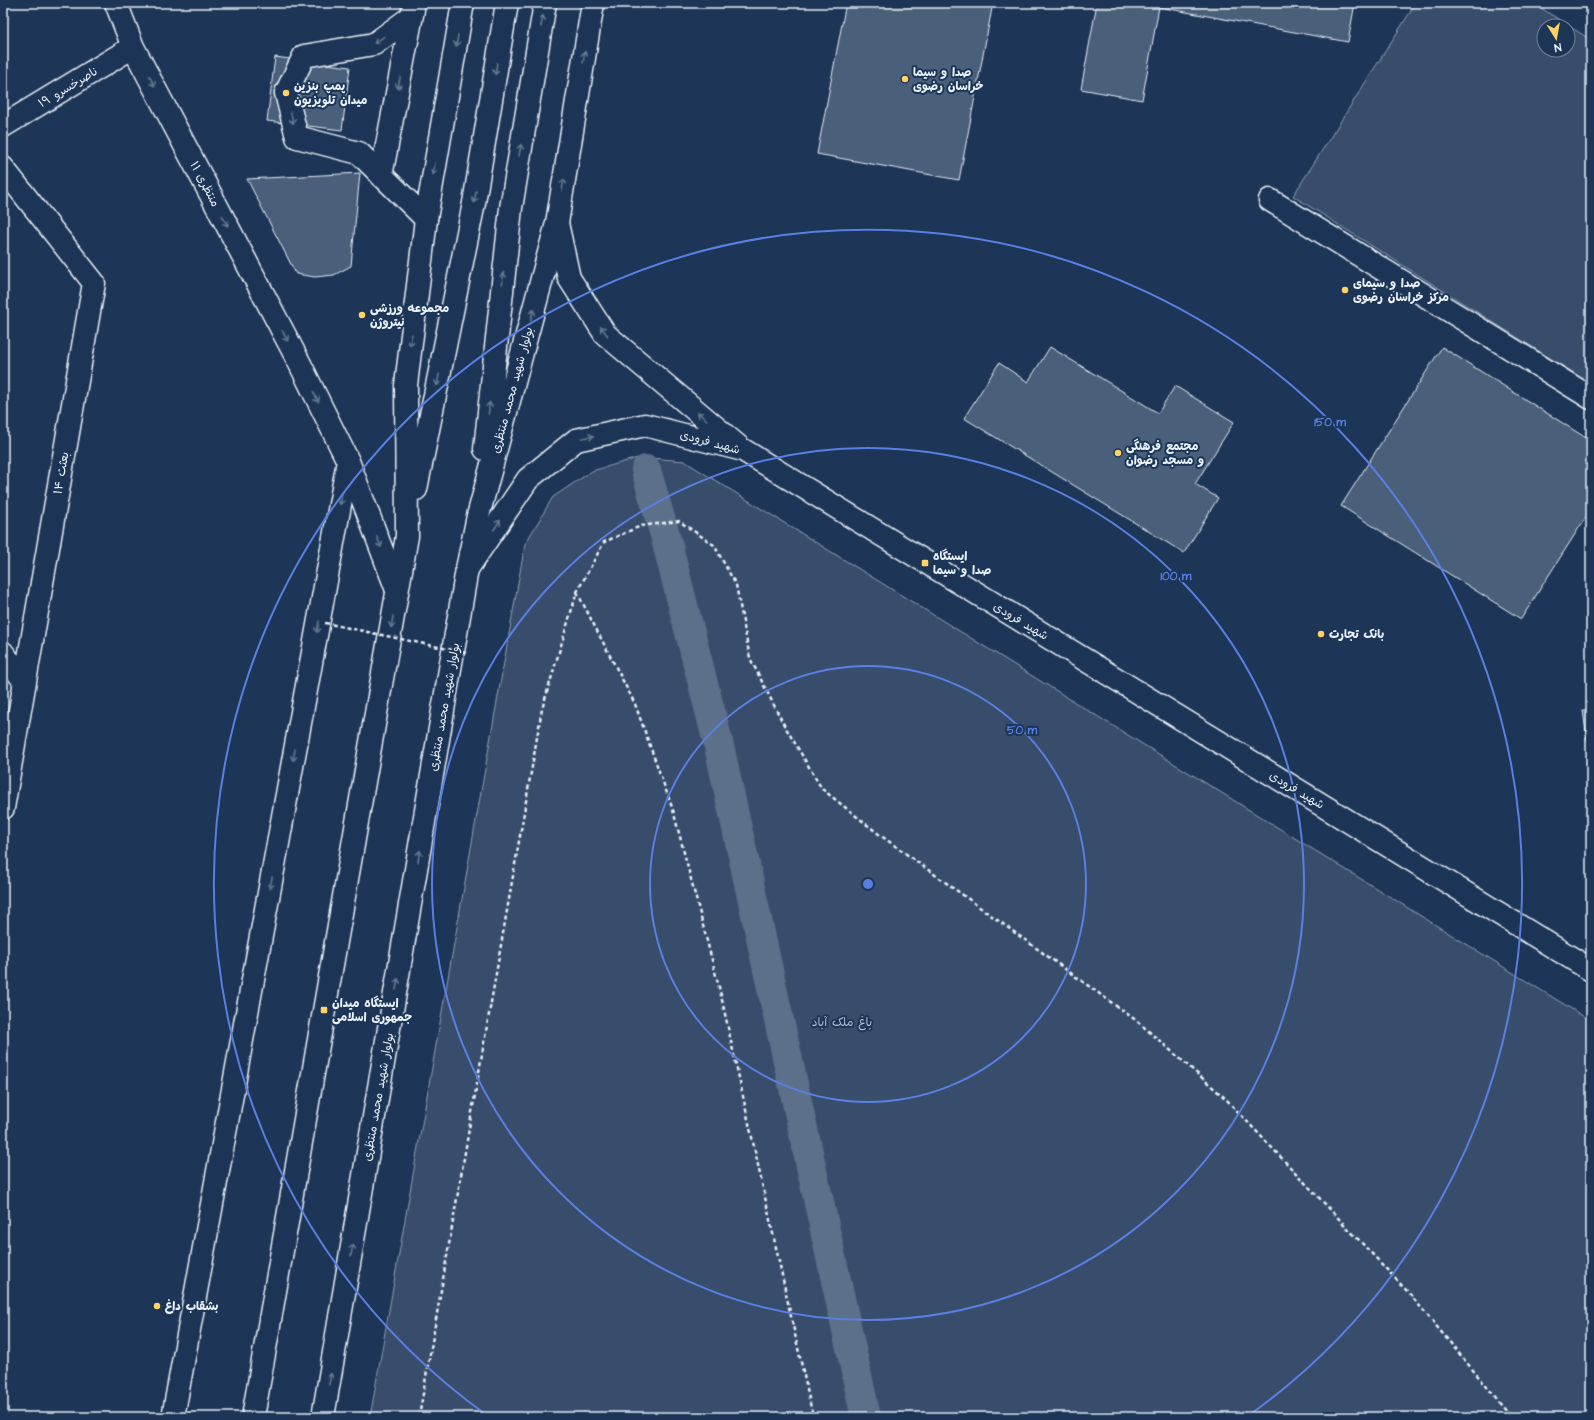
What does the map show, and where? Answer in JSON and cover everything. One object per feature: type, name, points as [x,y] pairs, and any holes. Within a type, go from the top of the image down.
[{"type":"street","name":"منتظری ۱۱","points":[[116,3],[133,47],[299,362],[348,461],[397,590]]},
{"type":"street","points":[[407,536],[406,385],[426,219],[463,3]]},
{"type":"street","points":[[253,1417],[397,590],[474,203],[507,3]]},
{"type":"street","points":[[478,516],[510,208],[545,3]]},
{"type":"street","name":"بولوار شهید محمد منتظری","points":[[324,1417],[467,569],[478,516],[557,224],[593,3]]},
{"type":"street","points":[[413,10],[374,44],[304,56],[286,93],[297,137],[359,153],[426,219]]},
{"type":"street","points":[[381,176],[413,10]]},
{"type":"street","name":"ناصرخسرو ۱۹","points":[[3,126],[133,47]]},
{"type":"street","name":"بعثت ۱۴","points":[[3,168],[94,283],[3,808]]},
{"type":"street","points":[[1270,200],[1591,398]]},
{"type":"street","points":[[557,224],[570,278],[605,334],[743,450]]},
{"type":"street","name":"شهید فرودی","points":[[467,569],[528,479],[576,440],[645,425],[743,450],[1591,970]]},
{"type":"street","points":[[173,1417],[348,461]]},
{"type":"street","points":[[3,653],[25,682]]},
{"type":"path","points":[[419,1417],[542,708],[577,592],[604,542],[641,526],[678,521],[714,545],[736,585],[750,658],[783,723],[822,789],[880,835],[1137,1021],[1225,1098],[1408,1292],[1512,1417]]},
{"type":"path","points":[[577,592],[635,704],[673,810],[720,991],[813,1417]]},
{"type":"path","points":[[325,623],[467,653]]},
{"type":"green space","points":[[1416,3],[1533,3],[1557,18],[1536,18],[1536,58],[1576,58],[1576,30],[1591,40],[1591,384],[1293,196]]},
{"type":"green space","name":"باغ ملک آباد","points":[[641,457],[684,461],[1591,1021],[1591,1417],[370,1417],[525,544],[553,497],[592,471]]},
{"type":"building","name":"صدا و سیما خراسان رضوی","points":[[846,3],[993,3],[959,180],[817,154]]},
{"type":"building","points":[[1097,3],[1355,3],[1348,42],[1159,7],[1142,100],[1081,89]]},
{"type":"building","points":[[275,57],[350,67],[342,130],[267,121]]},
{"type":"building","points":[[360,173],[351,266],[334,275],[315,277],[296,274],[247,179]]},
{"type":"building","name":"مجتمع فرهنگی و مسجد رضوان","points":[[1050,347],[1158,413],[1175,386],[1234,422],[1195,484],[1218,498],[1184,553],[964,418],[999,363],[1028,382]]},
{"type":"building","points":[[1442,347],[1591,441],[1591,509],[1521,619],[1341,506]]},
{"type":"building","points":[[1591,709],[1591,739],[1587,740],[1583,710]]},
{"type":"waterway","points":[[646,470],[665,535],[719,746],[866,1417]]},
{"type":"place","name":"صدا و سیما خراسان رضوی","points":[[905,79]]},
{"type":"place","name":"پمپ بنزین میدان تلویزیون","points":[[286,93]]},
{"type":"place","name":"صدا و سیمای مرکز خراسان رضوی","points":[[1345,290]]},
{"type":"place","name":"مجموعه ورزشی نیتروژن","points":[[362,315]]},
{"type":"place","name":"مجتمع فرهنگی و مسجد رضوان","points":[[1118,453]]},
{"type":"place","name":"ایستگاه صدا و سیما","points":[[925,563]]},
{"type":"place","name":"بانک تجارت","points":[[1321,634]]},
{"type":"place","name":"ایستگاه میدان جمهوری اسلامی","points":[[324,1010]]},
{"type":"place","name":"بشقاب داغ","points":[[157,1306]]}]
